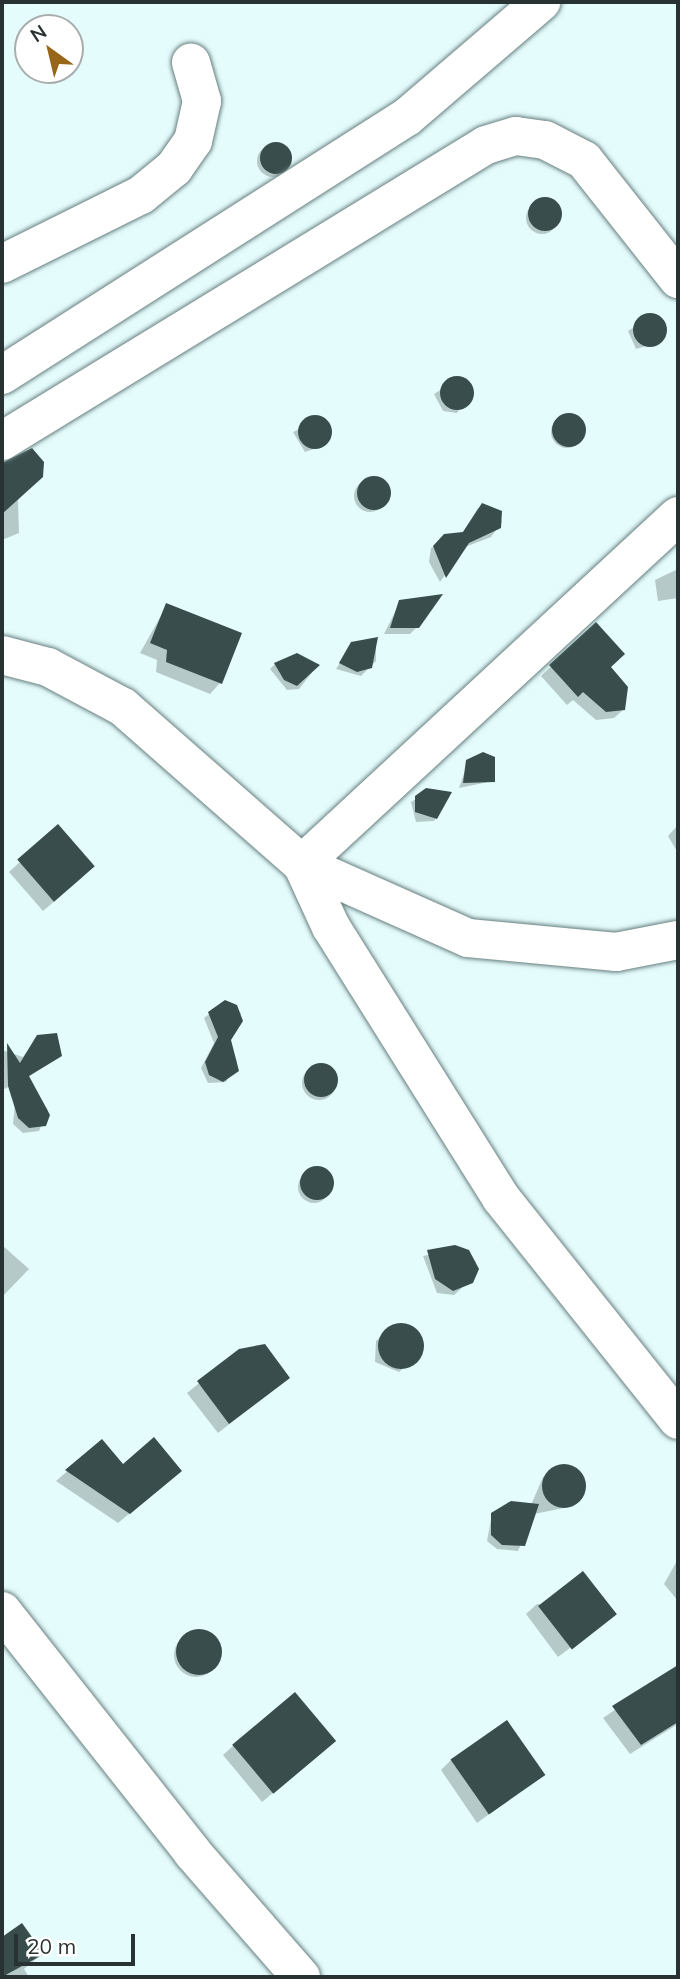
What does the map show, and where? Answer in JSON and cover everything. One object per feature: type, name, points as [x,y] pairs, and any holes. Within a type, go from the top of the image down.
[{"type":"street","points":[[2,375],[407,117],[541,2]]},
{"type":"street","points":[[2,264],[141,195],[174,168],[193,141],[202,101],[191,63]]},
{"type":"street","points":[[2,441],[486,145],[516,136],[545,140],[584,160],[678,279]]},
{"type":"street","points":[[302,864],[678,516]]},
{"type":"street","points":[[2,655],[48,667],[123,707],[302,864],[468,938],[616,952],[678,940]]},
{"type":"street","points":[[302,864],[331,927],[501,1198],[678,1420]]},
{"type":"street","points":[[2,1611],[192,1852],[300,1977]]},
{"type":"building","points":[[276,142],[288,146],[292,158],[288,170],[276,174],[264,170],[260,158],[264,146]]},
{"type":"building","points":[[545,197],[557,202],[562,214],[557,226],[545,231],[533,226],[528,214],[533,202]]},
{"type":"building","points":[[650,313],[662,318],[667,330],[662,342],[650,347],[638,342],[633,330],[638,318]]},
{"type":"building","points":[[457,376],[469,381],[474,393],[469,405],[457,410],[445,405],[440,393],[445,381]]},
{"type":"building","points":[[569,413],[581,418],[586,430],[581,442],[569,447],[557,442],[552,430],[557,418]]},
{"type":"building","points":[[315,415],[327,420],[332,432],[327,444],[315,449],[303,444],[298,432],[303,420]]},
{"type":"building","points":[[32,448],[44,462],[43,477],[2,514],[2,463]]},
{"type":"building","points":[[374,476],[386,481],[391,493],[386,505],[374,510],[362,505],[357,493],[362,481]]},
{"type":"building","points":[[482,503],[502,511],[501,528],[469,543],[446,578],[433,546],[444,534],[463,532]]},
{"type":"building","points":[[443,594],[419,628],[390,628],[399,600]]},
{"type":"building","points":[[166,603],[242,633],[222,684],[166,662],[167,650],[150,643]]},
{"type":"building","points":[[596,622],[625,654],[611,667],[628,687],[625,710],[606,712],[583,692],[578,697],[549,665]]},
{"type":"building","points":[[378,637],[372,668],[357,672],[339,663],[351,642]]},
{"type":"building","points":[[297,653],[320,665],[297,686],[284,680],[274,663]]},
{"type":"building","points":[[483,752],[495,757],[495,782],[463,783],[466,760]]},
{"type":"building","points":[[426,788],[452,792],[437,819],[415,812],[415,796]]},
{"type":"building","points":[[58,824],[95,866],[54,902],[17,859]]},
{"type":"building","points":[[225,1000],[237,1005],[243,1021],[231,1040],[239,1071],[223,1082],[209,1075],[205,1062],[218,1037],[208,1012]]},
{"type":"building","points":[[57,1033],[62,1056],[29,1076],[50,1115],[46,1126],[29,1128],[18,1118],[8,1086],[7,1043],[20,1063],[37,1035]]},
{"type":"building","points":[[321,1063],[333,1068],[338,1080],[333,1092],[321,1097],[309,1092],[304,1080],[309,1068]]},
{"type":"building","points":[[317,1166],[329,1171],[334,1183],[329,1195],[317,1200],[305,1195],[300,1183],[305,1171]]},
{"type":"building","points":[[455,1245],[469,1250],[479,1269],[473,1283],[453,1291],[435,1279],[427,1250]]},
{"type":"building","points":[[401,1323],[417,1330],[424,1346],[417,1362],[401,1369],[385,1362],[378,1346],[385,1330]]},
{"type":"building","points":[[265,1344],[290,1378],[229,1424],[197,1381],[239,1349]]},
{"type":"building","points":[[154,1437],[182,1471],[130,1514],[65,1470],[102,1439],[123,1464]]},
{"type":"building","points":[[564,1464],[573,1465],[580,1470],[585,1477],[585,1495],[580,1502],[573,1507],[564,1508],[555,1507],[548,1502],[543,1495],[542,1486],[543,1477],[548,1470],[555,1465]]},
{"type":"building","points":[[511,1501],[539,1504],[525,1546],[502,1545],[491,1535],[491,1513]]},
{"type":"building","points":[[583,1571],[617,1614],[572,1649],[538,1606]]},
{"type":"building","points":[[199,1629],[215,1636],[222,1652],[215,1668],[199,1675],[183,1668],[176,1652],[183,1636]]},
{"type":"building","points":[[678,1665],[678,1722],[641,1745],[612,1706]]},
{"type":"building","points":[[295,1692],[336,1741],[273,1794],[232,1745]]},
{"type":"building","points":[[507,1720],[545,1775],[489,1814],[450,1760]]},
{"type":"building","points":[[22,1923],[44,1954],[2,1977],[2,1937]]}]
